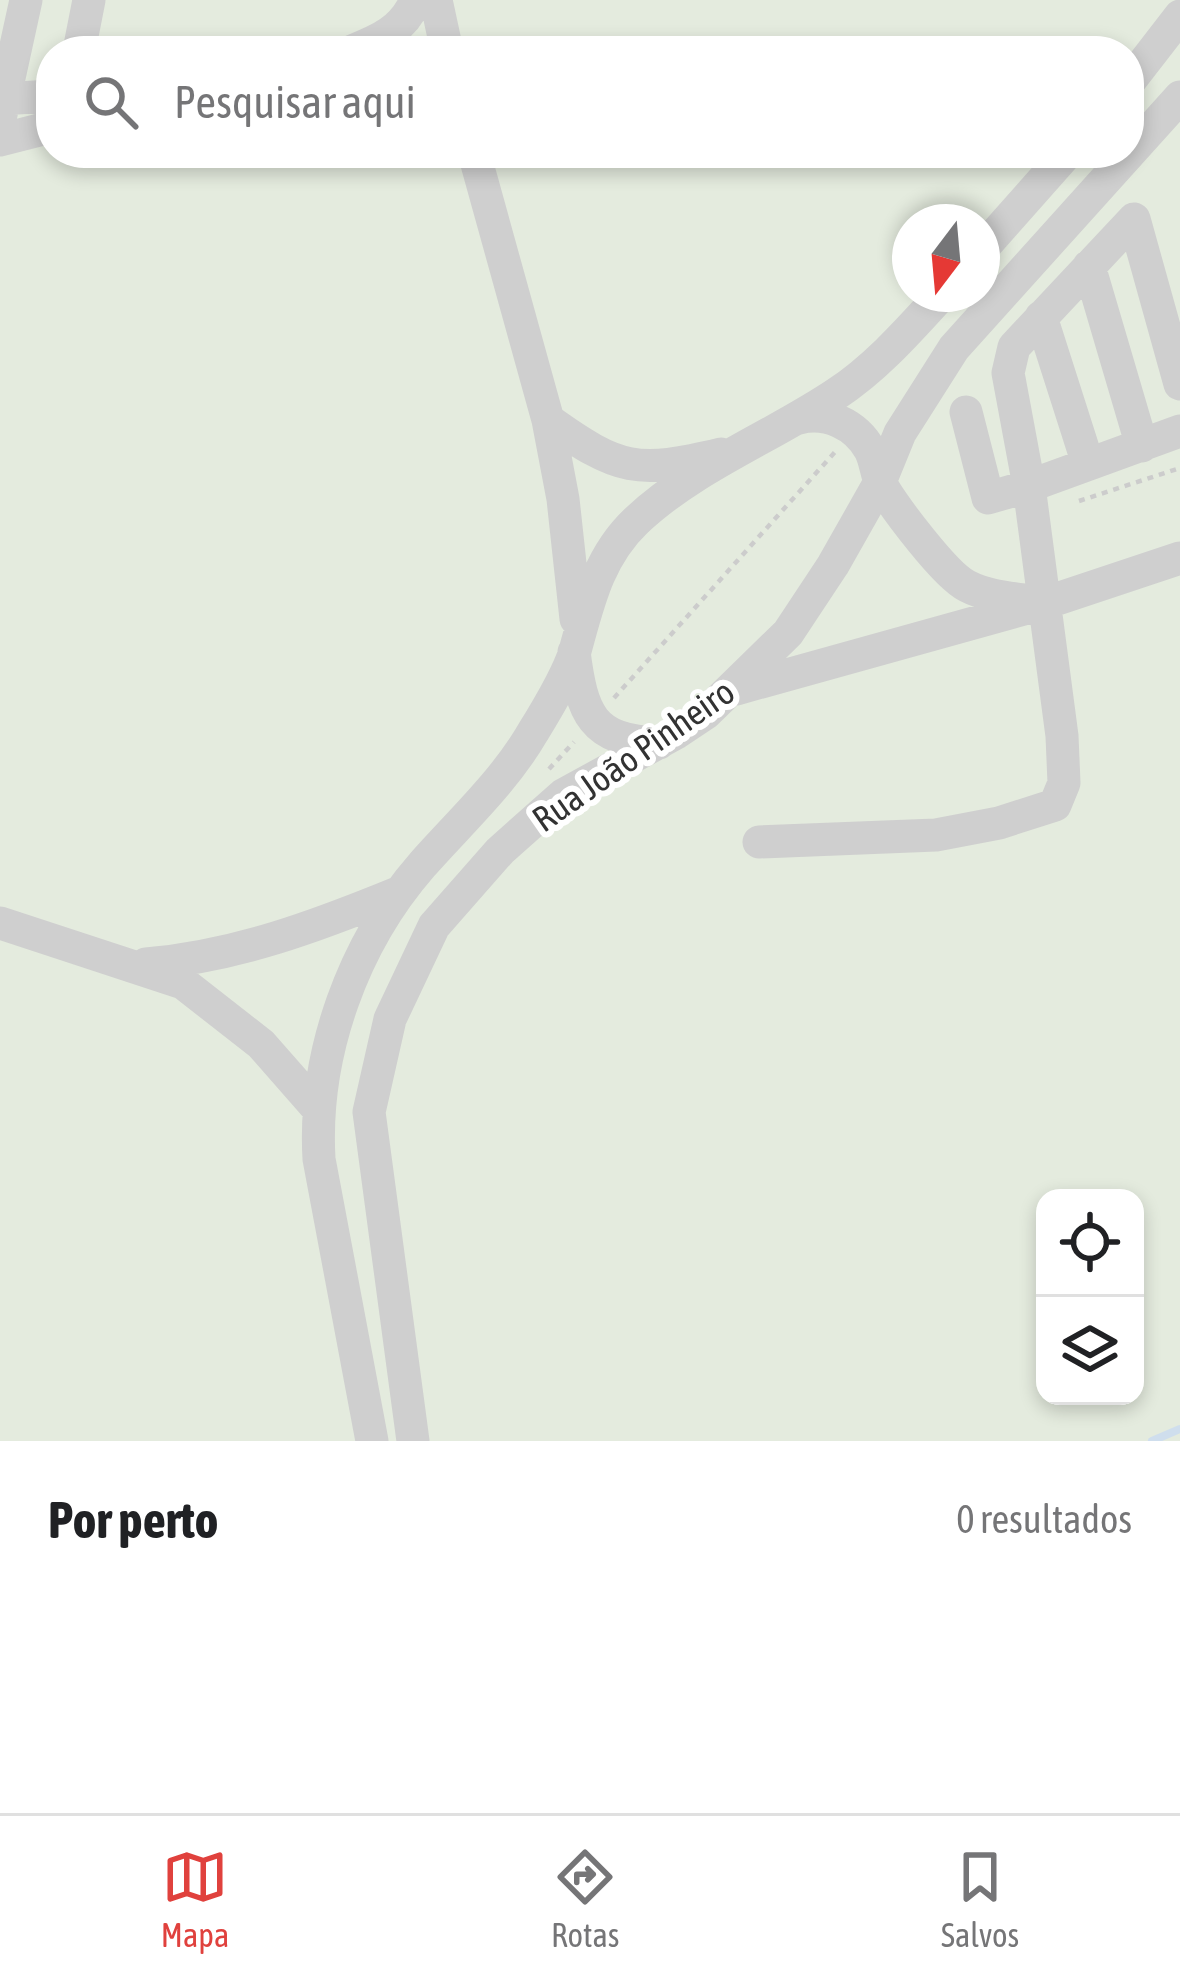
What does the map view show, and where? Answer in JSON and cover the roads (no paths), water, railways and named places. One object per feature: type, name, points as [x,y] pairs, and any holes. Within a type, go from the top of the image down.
[{"type":"street","points":[[26,0],[2,105],[36,99]]},
{"type":"street","points":[[82,36],[89,0]]},
{"type":"street","points":[[387,36],[402,24],[416,0]]},
{"type":"street","points":[[436,0],[444,36]]},
{"type":"street","points":[[1144,63],[1180,16]]},
{"type":"street","name":"Rua João Pinheiro","points":[[1144,137],[1180,97]]},
{"type":"street","points":[[0,140],[36,132]]},
{"type":"street","points":[[478,168],[548,420],[562,499],[579,694],[593,721],[620,739],[659,743]]},
{"type":"street","points":[[1000,229],[1054,168]]},
{"type":"street","name":"Rua João Pinheiro","points":[[413,1441],[369,1112],[390,1019],[434,926],[484,868],[563,795],[659,743],[734,689],[788,633],[954,348],[1116,168]]},
{"type":"street","points":[[759,842],[936,835],[999,824],[1055,805],[1064,783],[1064,759],[1031,501],[1008,373],[1015,347],[1134,219],[1180,384]]},
{"type":"street","points":[[1089,266],[1142,446]]},
{"type":"street","name":"Rua João Pinheiro","points":[[372,1441],[319,1159],[319,1109],[341,1005],[376,927],[533,733],[576,642],[589,594],[634,522],[862,374],[924,312]]},
{"type":"street","points":[[1041,317],[1088,464]]},
{"type":"street","points":[[966,412],[988,497],[1031,501],[1088,464],[1180,431]]},
{"type":"street","points":[[791,420],[819,413],[849,429],[870,450],[880,482],[906,521],[963,584],[999,597],[1045,603]]},
{"type":"street","points":[[548,420],[601,456],[628,466],[657,468],[746,448]]},
{"type":"street","points":[[734,689],[1045,603],[1180,558]]},
{"type":"street","points":[[127,965],[174,962],[247,947],[400,892]]},
{"type":"street","points":[[0,923],[183,982],[231,1017],[319,1109]]},
{"type":"waterway","points":[[1152,1441],[1180,1429]]}]
